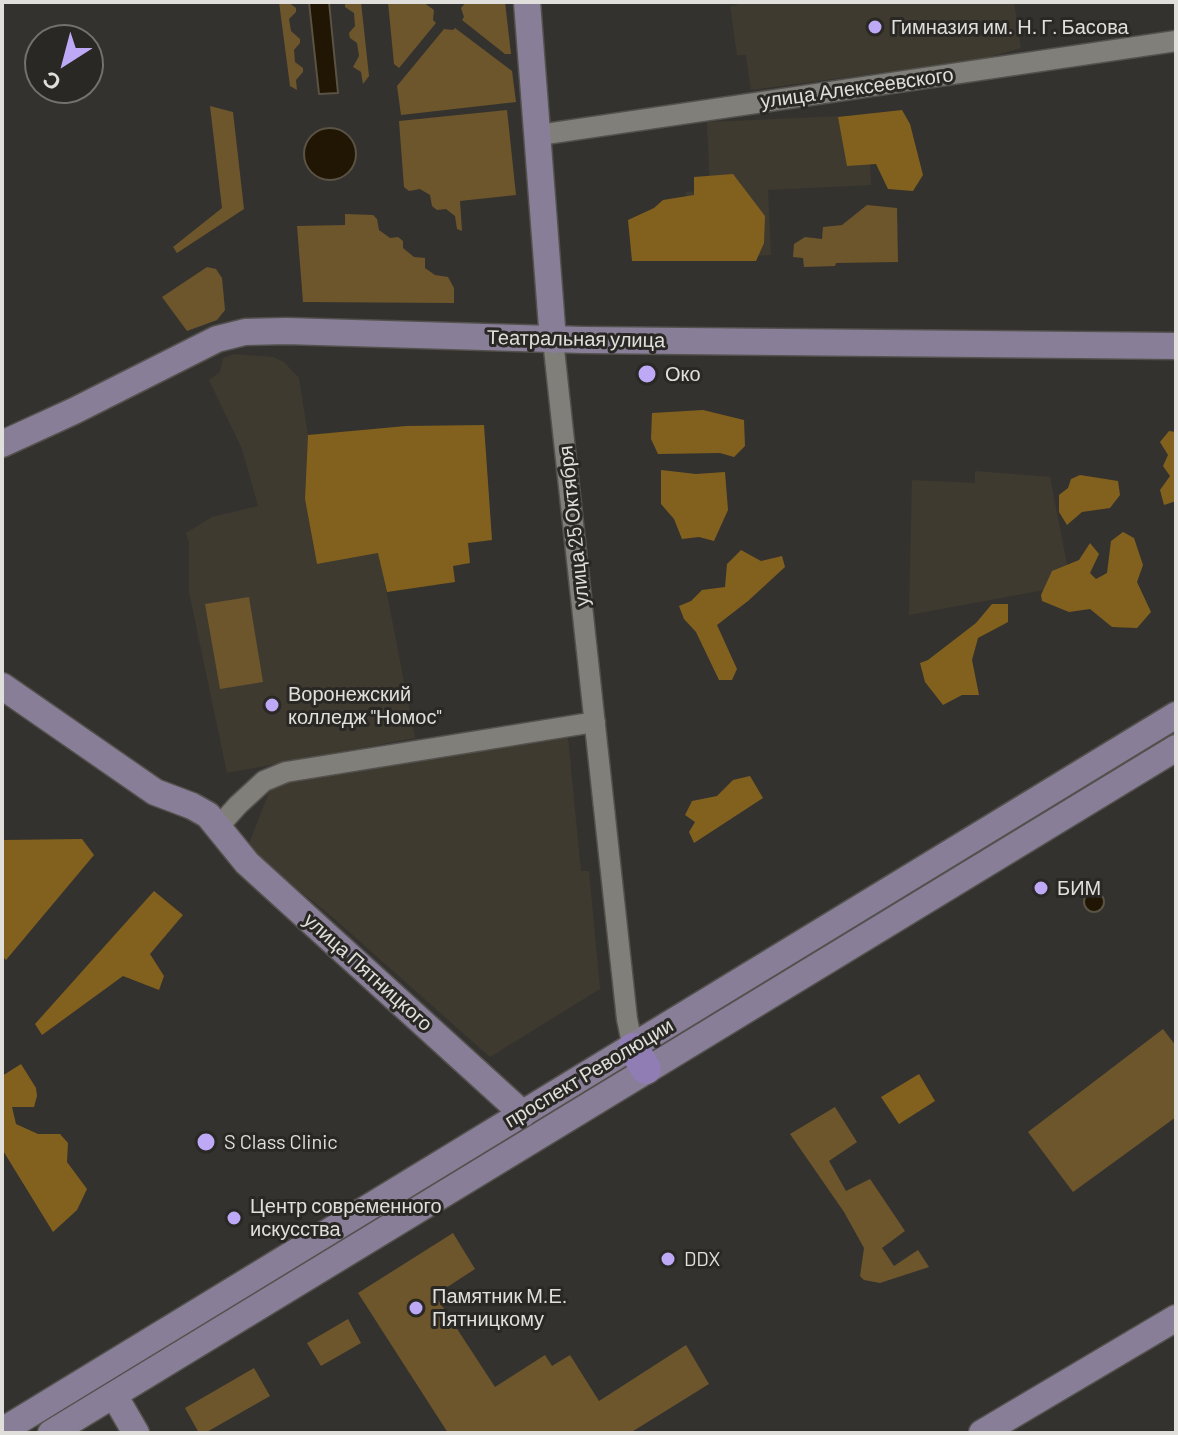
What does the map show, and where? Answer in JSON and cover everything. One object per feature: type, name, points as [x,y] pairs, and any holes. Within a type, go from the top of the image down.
[{"type":"main road","name":"улица 25 Октября","points":[[527,2],[553,340]]},
{"type":"main road","name":"Театральная улица","points":[[2,444],[229,335],[286,331],[553,340],[1176,346]]},
{"type":"main road","name":"улица Пятницкого","points":[[2,686],[155,792],[208,815],[247,863],[523,1114]]},
{"type":"main road","name":"проспект Революции","points":[[51,1433],[640,1058],[846,915],[1176,715]]},
{"type":"main road","name":"проспект Революции","points":[[2,1431],[523,1114],[640,1058],[1176,748]]},
{"type":"main road","points":[[982,1433],[1176,1318]]},
{"type":"main road","points":[[114,1395],[136,1433]]},
{"type":"street","name":"улица Алексеевского","points":[[539,135],[1176,41]]},
{"type":"street","name":"улица 25 Октября","points":[[553,340],[627,1019],[640,1058]]},
{"type":"street","points":[[219,826],[264,781],[286,772],[595,722]]},
{"type":"shaded area","points":[[279,2],[288,2],[296,8],[289,19],[291,31],[300,39],[294,50],[295,62],[303,68],[296,80],[297,90],[290,86]]},
{"type":"shaded area","points":[[309,2],[329,2],[338,93],[319,94]]},
{"type":"shaded area","points":[[345,2],[361,2],[369,76],[363,84],[361,72],[353,67],[359,56],[357,43],[349,33],[355,26],[354,13],[345,7]]},
{"type":"shaded area","points":[[388,2],[423,2],[434,10],[433,20],[436,23],[399,68],[394,64]]},
{"type":"shaded area","points":[[466,2],[505,2],[511,54],[505,54],[462,20],[461,8]]},
{"type":"shaded area","name":"Гимназия им. Н. Г. Басова","points":[[737,2],[1014,2],[1021,48],[983,59],[751,90],[746,55],[737,55],[730,6],[737,5]]},
{"type":"shaded area","points":[[455,28],[512,71],[516,102],[401,115],[397,86],[444,29]]},
{"type":"shaded area","points":[[210,106],[233,112],[244,209],[177,253],[173,247],[222,208]]},
{"type":"shaded area","points":[[507,110],[516,195],[460,201],[462,231],[457,229],[455,216],[446,209],[437,210],[432,206],[430,195],[420,189],[409,191],[404,187],[399,121]]},
{"type":"shaded area","points":[[902,110],[910,124],[923,175],[913,191],[888,189],[876,164],[847,166],[838,117]]},
{"type":"shaded area","points":[[868,115],[871,185],[768,190],[771,255],[690,259],[686,192],[710,190],[707,122]]},
{"type":"shaded area","points":[[330,128],[349,135],[356,154],[349,173],[330,180],[311,173],[304,154],[311,135]]},
{"type":"shaded area","points":[[733,174],[765,216],[764,243],[756,261],[632,261],[628,220],[654,208],[663,200],[694,195],[694,177]]},
{"type":"shaded area","points":[[867,205],[897,208],[898,262],[804,267],[803,258],[793,257],[794,244],[805,237],[822,239],[823,227],[842,225]]},
{"type":"shaded area","points":[[345,214],[373,215],[379,230],[390,238],[398,237],[403,241],[403,248],[414,257],[425,258],[425,268],[435,275],[448,277],[454,288],[454,303],[303,302],[297,226],[345,225]]},
{"type":"shaded area","points":[[207,267],[216,269],[222,278],[225,310],[217,320],[187,331],[162,297]]},
{"type":"shaded area","points":[[234,354],[273,357],[284,362],[299,378],[308,435],[305,499],[317,564],[379,553],[415,738],[227,773],[189,592],[189,542],[186,533],[212,517],[258,506],[242,449],[209,380],[220,372],[223,358]]},
{"type":"shaded area","points":[[703,410],[744,420],[745,446],[734,457],[720,453],[658,454],[651,439],[652,413]]},
{"type":"shaded area","points":[[484,425],[492,540],[468,543],[470,563],[453,566],[455,582],[387,592],[378,553],[317,564],[305,499],[308,435],[406,426]]},
{"type":"shaded area","points":[[1169,431],[1176,432],[1176,501],[1164,505],[1160,490],[1170,476],[1163,466],[1168,455],[1160,442]]},
{"type":"shaded area","points":[[661,470],[696,474],[725,472],[728,510],[714,541],[699,537],[682,539],[674,519],[661,504]]},
{"type":"shaded area","points":[[975,471],[1050,477],[1071,585],[909,615],[912,480],[975,483]]},
{"type":"shaded area","points":[[1080,475],[1118,481],[1120,495],[1110,508],[1082,512],[1067,525],[1059,512],[1059,495],[1068,488],[1071,479]]},
{"type":"shaded area","points":[[1123,532],[1134,538],[1143,565],[1137,582],[1151,612],[1137,628],[1112,627],[1090,609],[1069,612],[1042,601],[1041,595],[1052,571],[1079,560],[1090,543],[1099,554],[1090,573],[1096,579],[1107,573],[1111,541]]},
{"type":"shaded area","points":[[741,550],[761,561],[782,556],[785,567],[717,625],[737,669],[732,680],[719,680],[696,632],[684,619],[679,606],[691,601],[702,590],[725,587],[727,564]]},
{"type":"shaded area","points":[[249,597],[263,682],[220,689],[205,604]]},
{"type":"shaded area","points":[[992,604],[1008,604],[1008,622],[978,638],[972,660],[979,695],[962,695],[943,705],[925,682],[920,663],[976,623]]},
{"type":"shaded area","points":[[568,738],[581,871],[589,871],[600,989],[490,1057],[330,915],[247,849],[273,782]]},
{"type":"shaded area","points":[[750,776],[763,798],[694,843],[689,832],[695,822],[685,815],[692,801],[717,796],[733,780]]},
{"type":"shaded area","points":[[82,839],[94,855],[6,960],[2,956],[2,840]]},
{"type":"shaded area","points":[[154,891],[183,915],[150,954],[164,976],[159,990],[123,976],[42,1035],[35,1024]]},
{"type":"shaded area","points":[[1094,892],[1101,895],[1104,902],[1101,909],[1094,912],[1087,909],[1084,902],[1087,895]]},
{"type":"shaded area","points":[[1163,1029],[1176,1046],[1176,1117],[1073,1192],[1028,1132]]},
{"type":"shaded area","points":[[21,1064],[36,1088],[37,1096],[34,1107],[12,1107],[16,1124],[38,1134],[60,1134],[68,1143],[67,1162],[87,1189],[77,1210],[53,1232],[2,1149],[2,1076]]},
{"type":"shaded area","points":[[919,1074],[935,1101],[899,1124],[881,1097]]},
{"type":"shaded area","points":[[835,1107],[857,1142],[829,1161],[846,1191],[870,1179],[905,1231],[882,1248],[894,1266],[918,1250],[929,1267],[880,1283],[864,1280],[860,1276],[864,1248],[844,1212],[790,1134]]},
{"type":"shaded area","points":[[453,1233],[475,1269],[435,1295],[495,1387],[545,1355],[552,1366],[570,1355],[599,1401],[686,1345],[709,1384],[630,1433],[448,1433],[358,1293]]},
{"type":"shaded area","points":[[348,1319],[361,1343],[321,1366],[307,1343]]},
{"type":"shaded area","points":[[254,1368],[270,1396],[205,1433],[199,1433],[185,1408]]},
{"type":"place","name":"Гимназия им. Н. Г. Басова","points":[[875,27]]},
{"type":"place","name":"Око","points":[[647,374]]},
{"type":"place","name":"Воронежский колледж \"Номос\"","points":[[272,705]]},
{"type":"place","name":"БИМ","points":[[1041,888]]},
{"type":"place","name":"S Class Clinic","points":[[206,1142]]},
{"type":"place","name":"Центр современного искусства","points":[[234,1218]]},
{"type":"place","name":"DDX","points":[[668,1259]]},
{"type":"place","name":"Памятник М.Е. Пятницкому","points":[[416,1308]]}]
